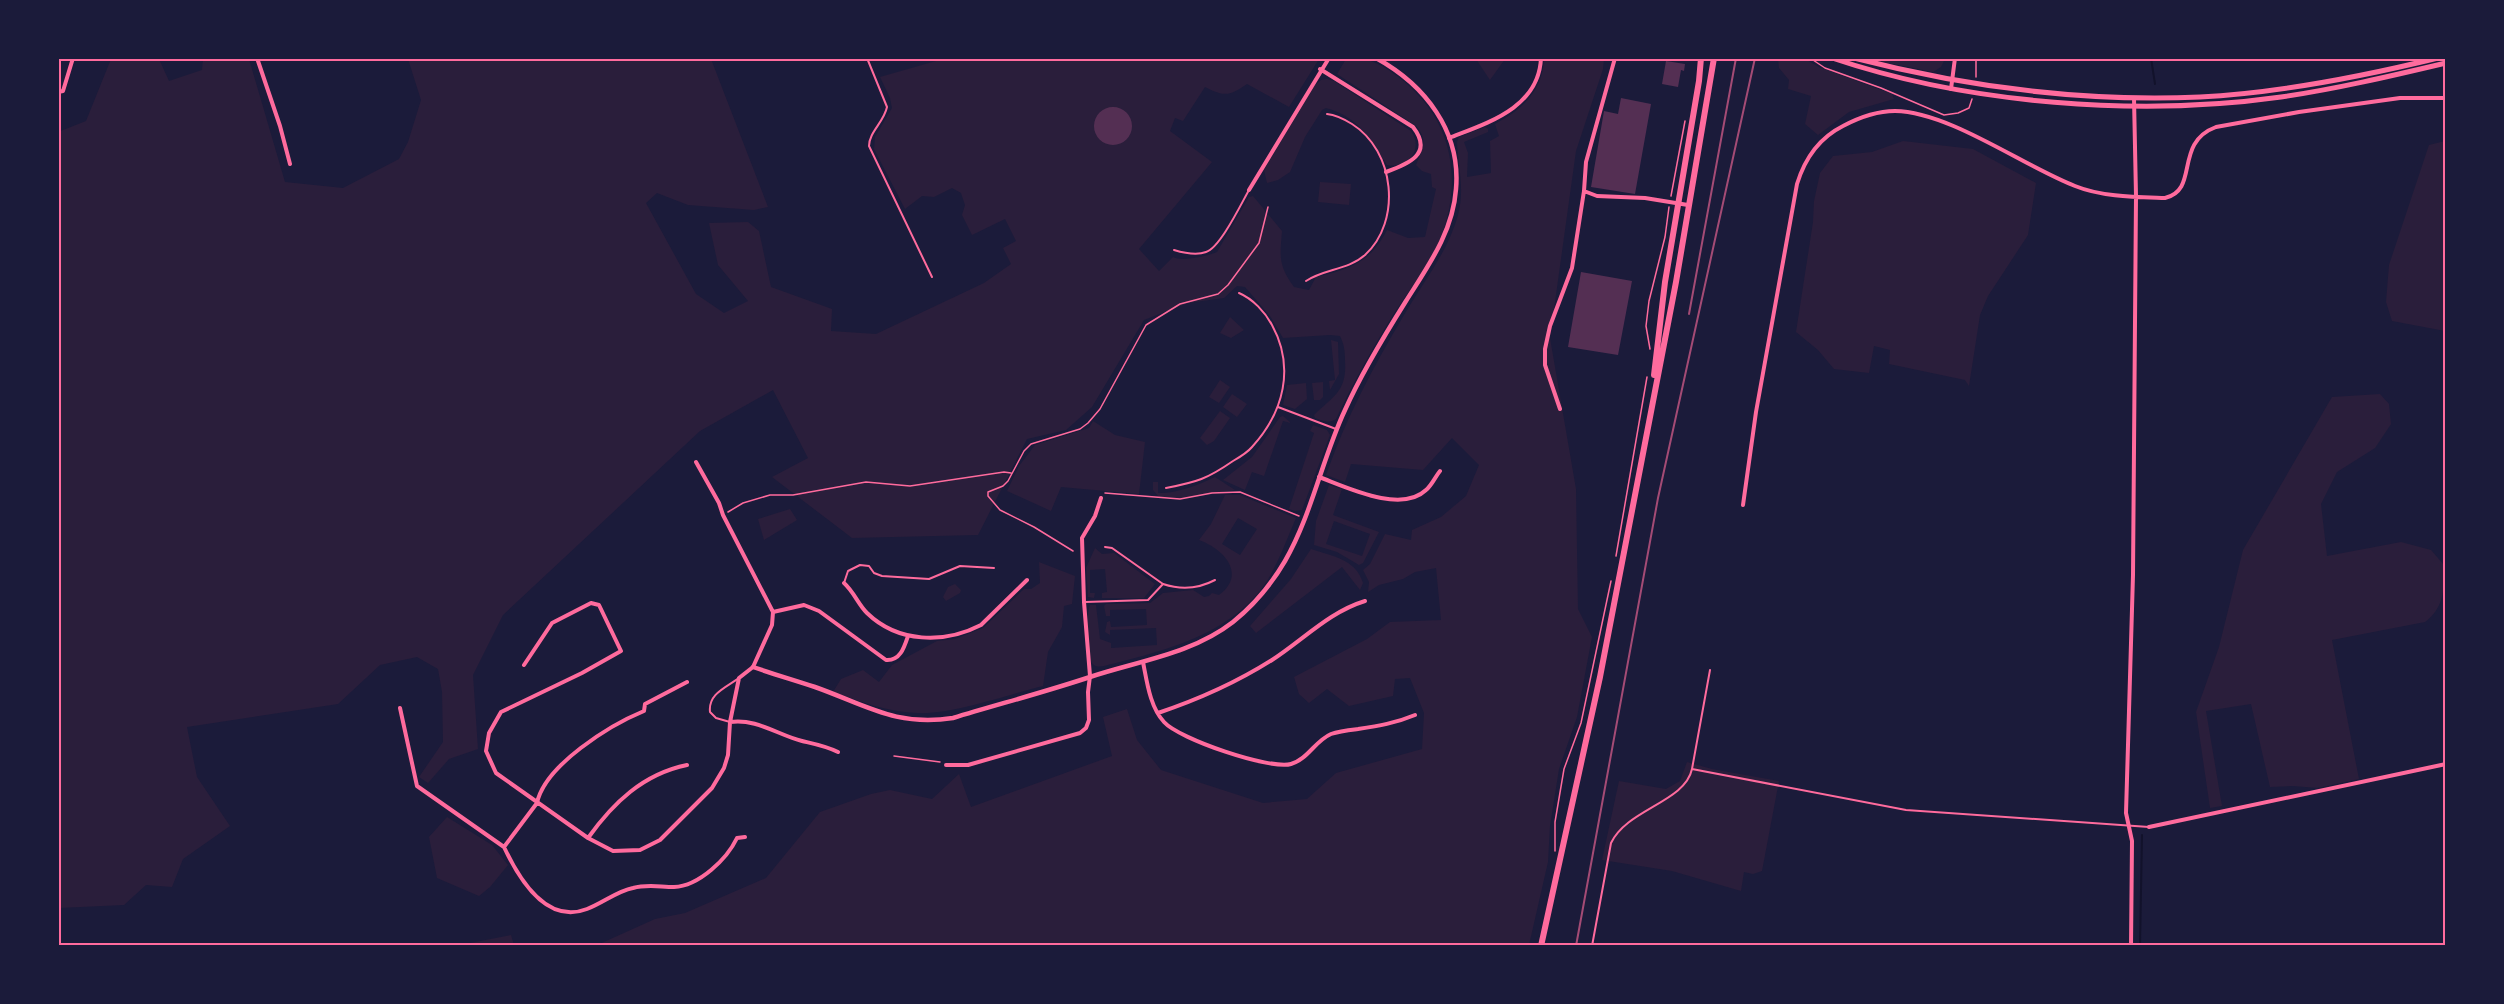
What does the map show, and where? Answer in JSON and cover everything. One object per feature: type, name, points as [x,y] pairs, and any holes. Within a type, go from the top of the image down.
[{"type":"main road","points":[[1652,398],[1665,282],[1701,58]]},
{"type":"main road","points":[[1541,945],[1600,677],[1652,398],[1661,363],[1714,58]]},
{"type":"main road","points":[[1832,58],[1897,78],[1951,89],[2134,107],[2200,105],[2283,97],[2445,63]]},
{"type":"main road","points":[[1854,58],[1952,80],[2043,92],[2134,98],[2201,97],[2259,91],[2377,73],[2438,58]]},
{"type":"street","points":[[58,92],[63,91],[72,58]]},
{"type":"street","points":[[256,58],[278,119],[290,164]]},
{"type":"street","points":[[1249,190],[1320,69],[1329,58]]},
{"type":"street","points":[[753,667],[815,687],[891,717],[933,721],[953,718],[1143,662],[1202,641],[1234,621],[1261,596],[1276,576],[1294,544],[1336,429],[1357,384],[1435,256],[1449,225],[1457,178],[1449,138],[1437,111],[1425,95],[1406,77],[1376,58]]},
{"type":"street","points":[[1449,138],[1494,119],[1525,100],[1537,79],[1541,58]]},
{"type":"street","points":[[1560,409],[1545,365],[1545,349],[1550,326],[1572,268],[1584,191],[1586,162],[1615,58]]},
{"type":"street","points":[[1951,89],[1955,58]]},
{"type":"street","points":[[1320,69],[1413,127],[1417,133],[1420,145],[1415,159],[1410,164],[1386,172]]},
{"type":"street","points":[[2131,945],[2132,841],[2127,826],[2133,575],[2136,196],[2134,98]]},
{"type":"street","points":[[1743,505],[1756,412],[1791,209],[1801,171],[1820,140],[1835,130],[1861,116],[1893,111],[1907,112],[1925,116],[1953,128],[2075,186],[2103,193],[2165,198],[2174,196],[2181,189],[2190,149],[2208,130],[2216,127],[2400,98],[2445,98]]},
{"type":"street","points":[[1584,191],[1597,196],[1689,205]]},
{"type":"street","points":[[524,665],[552,623],[591,603],[598,606],[621,651],[582,674],[501,712],[489,733],[486,751],[496,773],[588,838],[613,851],[640,850],[660,840],[717,780],[729,755],[730,722],[739,678],[753,667],[772,625],[773,612],[696,462]]},
{"type":"street","points":[[1319,477],[1370,495],[1401,501],[1427,489],[1440,471]]},
{"type":"street","points":[[946,765],[968,765],[1080,734],[1086,728],[1089,720],[1090,676],[1082,538],[1095,516],[1101,495]]},
{"type":"street","points":[[844,583],[866,612],[889,630],[908,636],[939,638],[972,630],[991,618],[1028,580]]},
{"type":"street","points":[[1158,713],[1228,687],[1273,659],[1345,607],[1365,601]]},
{"type":"street","points":[[773,612],[804,605],[819,611],[886,660],[893,661],[897,658],[908,636]]},
{"type":"street","points":[[1143,662],[1148,689],[1158,713],[1170,728],[1199,742],[1281,766],[1293,764],[1304,758],[1332,733],[1397,723],[1415,715]]},
{"type":"street","points":[[504,847],[537,803],[539,795],[568,758],[602,733],[644,711],[645,704],[687,682]]},
{"type":"street","points":[[400,708],[417,786],[504,847],[513,867],[536,897],[556,908],[586,910],[632,888],[685,886],[699,879],[732,849],[738,838],[745,837]]},
{"type":"street","points":[[730,722],[751,723],[802,741],[824,745],[838,752]]},
{"type":"street","points":[[2149,827],[2445,764]]},
{"type":"street","points":[[588,838],[608,810],[621,799],[661,773],[687,765]]},
{"type":"lane","points":[[867,58],[887,107],[886,114],[870,137],[869,146],[932,277]]},
{"type":"lane","points":[[1306,281],[1315,275],[1346,267],[1365,255],[1376,242],[1388,210],[1386,172],[1375,148],[1366,136],[1344,120],[1327,114]]},
{"type":"lane","points":[[1174,250],[1194,254],[1212,250],[1249,190]]},
{"type":"lane","points":[[1166,488],[1202,480],[1250,449],[1278,407],[1284,382],[1285,359],[1280,339],[1268,317],[1248,297],[1239,294]]},
{"type":"lane","points":[[1278,407],[1336,429]]},
{"type":"lane","points":[[1105,547],[1112,548],[1163,584],[1181,588],[1197,588],[1215,580]]},
{"type":"lane","points":[[844,583],[848,571],[863,564],[882,576],[929,579],[960,566],[994,568]]},
{"type":"lane","points":[[1084,602],[1149,600],[1163,584]]},
{"type":"lane","points":[[1592,945],[1611,843],[1616,833],[1628,821],[1681,787],[1691,775],[1710,670]]},
{"type":"lane","points":[[730,722],[716,718],[710,712],[709,704],[711,698],[739,678]]},
{"type":"lane","points":[[1692,769],[1906,810],[2149,827]]},
{"type":"path","points":[[1810,58],[1825,68],[1881,88],[1944,115],[1969,108],[1972,97]]},
{"type":"path","points":[[1976,58],[1976,77]]},
{"type":"path","points":[[1651,354],[1646,326],[1687,116]]},
{"type":"path","points":[[1073,551],[994,505],[988,492],[1003,486],[1024,451],[1031,444],[1080,429],[1088,423],[1100,409],[1146,325],[1180,304],[1215,296],[1228,285],[1259,243],[1268,207]]},
{"type":"path","points":[[1616,557],[1647,377]]},
{"type":"path","points":[[723,515],[743,503],[770,495],[793,495],[866,482],[910,486],[1004,472],[1012,474]]},
{"type":"path","points":[[1101,495],[1180,499],[1212,493],[1240,492],[1304,518]]},
{"type":"path","points":[[1554,856],[1555,822],[1564,769],[1581,723],[1612,576]]},
{"type":"path","points":[[894,756],[938,761],[946,765]]},
{"type":"shaded area","points":[[1362,58],[1387,69],[1402,79],[1420,97],[1433,114],[1443,133],[1452,173],[1451,194],[1442,234],[1433,254],[1385,328],[1333,421],[1323,421],[1315,418],[1314,415],[1334,397],[1342,386],[1345,354],[1340,336],[1283,338],[1270,316],[1245,287],[1237,286],[1224,298],[1188,303],[1144,320],[1092,407],[1066,430],[1027,439],[978,535],[852,538],[772,477],[808,458],[773,390],[700,431],[503,615],[473,675],[478,749],[449,759],[428,783],[419,777],[443,742],[442,692],[438,669],[417,657],[380,665],[338,704],[187,727],[197,777],[230,826],[183,859],[172,887],[146,885],[124,905],[59,908],[58,132],[86,121],[111,59],[159,59],[169,81],[202,70],[203,59],[249,59],[285,182],[343,188],[399,159],[408,142],[421,100],[408,59],[711,59],[768,207],[754,210],[688,205],[657,193],[646,203],[696,294],[724,313],[748,301],[718,265],[709,223],[748,222],[759,231],[771,287],[832,309],[831,331],[876,334],[984,283],[1011,264],[1003,248],[1016,241],[1005,219],[972,235],[962,215],[965,205],[961,193],[952,188],[934,197],[922,196],[905,209],[874,149],[875,137],[892,108],[880,77],[943,59],[1319,59],[1289,107],[1247,84],[1227,94],[1205,87],[1183,121],[1175,118],[1170,131],[1212,162],[1139,249],[1159,271],[1173,257],[1188,259],[1217,252],[1249,197],[1253,196],[1282,231],[1281,260],[1285,273],[1294,287],[1309,290],[1316,277],[1358,263],[1374,250],[1387,230],[1408,238],[1425,237],[1436,189],[1432,187],[1431,174],[1422,171],[1416,165],[1423,145],[1420,131],[1416,126],[1337,74],[1346,59]]},
{"type":"shaded area","points":[[1476,59],[1505,59],[1490,80]]},
{"type":"shaded area","points":[[1544,59],[1604,59],[1603,69],[1576,151],[1550,338],[1576,489],[1578,609],[1592,637],[1577,717],[1559,769],[1550,826],[1548,862],[1529,945],[595,946],[655,919],[685,913],[766,878],[820,812],[871,794],[890,790],[932,799],[959,774],[971,807],[1112,756],[1103,717],[1127,709],[1137,740],[1161,770],[1263,803],[1307,799],[1336,773],[1422,749],[1424,713],[1410,678],[1395,679],[1393,696],[1349,706],[1327,689],[1309,703],[1299,694],[1294,677],[1367,639],[1390,622],[1441,620],[1436,568],[1415,572],[1403,579],[1379,585],[1368,592],[1369,582],[1363,570],[1370,564],[1385,534],[1411,540],[1412,530],[1441,517],[1466,496],[1479,465],[1452,438],[1423,470],[1351,464],[1345,482],[1326,475],[1342,433],[1371,373],[1442,254],[1454,229],[1461,196],[1457,142],[1459,137],[1485,127],[1488,129],[1488,132],[1464,142],[1468,153],[1467,177],[1491,173],[1490,141],[1499,136],[1495,124],[1514,112],[1529,98],[1540,80]]},
{"type":"shaded area","points":[[1778,59],[1805,59],[1819,67],[1892,94],[1894,99],[1849,112],[1818,135],[1805,124],[1811,96],[1788,89],[1789,80],[1779,68]]},
{"type":"shaded area","points":[[1868,59],[1945,59],[1941,67],[1933,72]]},
{"type":"shaded area","points":[[1327,79],[1334,81],[1411,131],[1415,138],[1415,151],[1407,161],[1401,164],[1387,165],[1369,138],[1355,123],[1326,108],[1322,110],[1305,137],[1290,172],[1278,180],[1267,183],[1264,170],[1315,85]]},
{"type":"shaded area","points":[[1903,141],[1973,149],[2036,183],[2028,235],[1988,296],[1980,315],[1969,386],[1965,380],[1889,364],[1890,350],[1874,346],[1869,373],[1834,369],[1818,350],[1796,332],[1820,173],[1833,156],[1872,152]]},
{"type":"shaded area","points":[[2446,141],[2445,331],[2392,321],[2386,302],[2389,265],[2429,145]]},
{"type":"shaded area","points":[[1320,182],[1351,184],[1349,205],[1318,202]]},
{"type":"shaded area","points":[[1230,317],[1244,330],[1231,338],[1220,333]]},
{"type":"shaded area","points":[[1331,340],[1338,342],[1339,374],[1330,390],[1329,381],[1335,380]]},
{"type":"shaded area","points":[[1220,380],[1230,387],[1219,403],[1209,397]]},
{"type":"shaded area","points":[[1323,382],[1323,397],[1320,400],[1314,400],[1312,383]]},
{"type":"shaded area","points":[[1306,383],[1307,399],[1295,409],[1283,405],[1287,385]]},
{"type":"shaded area","points":[[1232,394],[1247,404],[1237,417],[1223,407]]},
{"type":"shaded area","points":[[2380,394],[2389,404],[2391,424],[2375,448],[2337,472],[2321,504],[2327,556],[2401,542],[2431,550],[2444,565],[2440,603],[2425,622],[2332,640],[2359,779],[2318,788],[2270,787],[2251,704],[2206,711],[2222,806],[2210,808],[2196,712],[2219,647],[2243,550],[2332,397]]},
{"type":"shaded area","points":[[1220,411],[1230,418],[1214,441],[1207,445],[1200,438]]},
{"type":"shaded area","points":[[1283,416],[1291,423],[1283,421],[1264,476],[1252,472],[1245,490],[1223,480],[1252,457]]},
{"type":"shaded area","points":[[1093,421],[1115,435],[1145,442],[1139,494],[1061,487],[1051,511],[1007,491],[1019,466],[1035,445],[1089,428]]},
{"type":"shaded area","points":[[1313,425],[1327,430],[1330,435],[1302,510],[1295,511],[1289,509],[1314,433],[1310,431]]},
{"type":"shaded area","points":[[1215,477],[1235,490],[1180,498],[1159,497],[1153,490],[1153,482],[1158,482],[1158,493],[1164,493],[1202,483]]},
{"type":"shaded area","points":[[1329,485],[1342,489],[1333,515],[1379,532],[1363,563],[1359,565],[1337,552],[1314,545],[1316,521]],"holes":[[[1334,521],[1370,534],[1362,556],[1326,544]]]},
{"type":"shaded area","points":[[1225,495],[1240,495],[1296,518],[1267,581],[1252,600],[1235,615],[1216,628],[1172,647],[1104,666],[1093,664],[1088,642],[1090,605],[1096,605],[1100,639],[1111,643],[1111,648],[1157,645],[1156,628],[1110,630],[1110,635],[1105,632],[1107,622],[1110,621],[1111,627],[1147,625],[1146,609],[1110,610],[1110,616],[1106,616],[1104,606],[1106,604],[1150,603],[1163,593],[1193,590],[1204,597],[1212,593],[1219,595],[1227,587],[1232,571],[1229,563],[1217,549],[1199,540],[1211,524]],"holes":[[[1238,518],[1257,529],[1240,555],[1222,544]]]},
{"type":"shaded area","points":[[790,509],[797,520],[764,540],[758,519]]},
{"type":"shaded area","points":[[1095,548],[1102,554],[1114,553],[1155,584],[1144,598],[1102,598],[1102,593],[1107,592],[1105,569],[1090,570],[1090,593],[1095,593],[1094,598],[1088,597],[1086,568]]},
{"type":"shaded area","points":[[1311,549],[1342,560],[1355,569],[1363,583],[1360,590],[1342,567],[1256,633],[1250,626],[1291,579]]},
{"type":"shaded area","points":[[1039,562],[1075,576],[1072,604],[1064,606],[1062,627],[1048,652],[1043,686],[947,711],[931,713],[885,709],[833,692],[841,679],[863,670],[879,682],[892,665],[937,641],[955,639],[983,628],[1024,589],[1031,589],[1040,583]]},
{"type":"shaded area","points":[[955,584],[961,590],[960,593],[946,601],[943,597],[948,587]]},
{"type":"shaded area","points":[[1687,762],[1779,781],[1762,871],[1753,874],[1744,872],[1741,891],[1672,871],[1602,860],[1619,781],[1666,789],[1680,781]]},
{"type":"shaded area","points":[[447,817],[492,845],[508,865],[490,887],[479,896],[437,878],[429,837]]},
{"type":"shaded area","points":[[511,935],[514,945],[460,945]]},
{"type":"building","points":[[1666,61],[1685,64],[1684,71],[1681,70],[1678,87],[1662,84]]},
{"type":"building","points":[[1621,98],[1651,104],[1635,194],[1591,187],[1604,111],[1618,114]]},
{"type":"building","points":[[1113,107],[1127,112],[1132,126],[1127,140],[1113,145],[1099,140],[1094,126],[1099,112]]},
{"type":"building","points":[[1581,272],[1632,281],[1618,355],[1568,347]]},
{"type":"waterway","points":[[2151,58],[2155,84]]},
{"type":"waterway","points":[[2140,946],[2142,835]]},
{"type":"railway","points":[[1689,314],[1736,58]]},
{"type":"railway","points":[[1576,946],[1658,498],[1755,58]]}]
